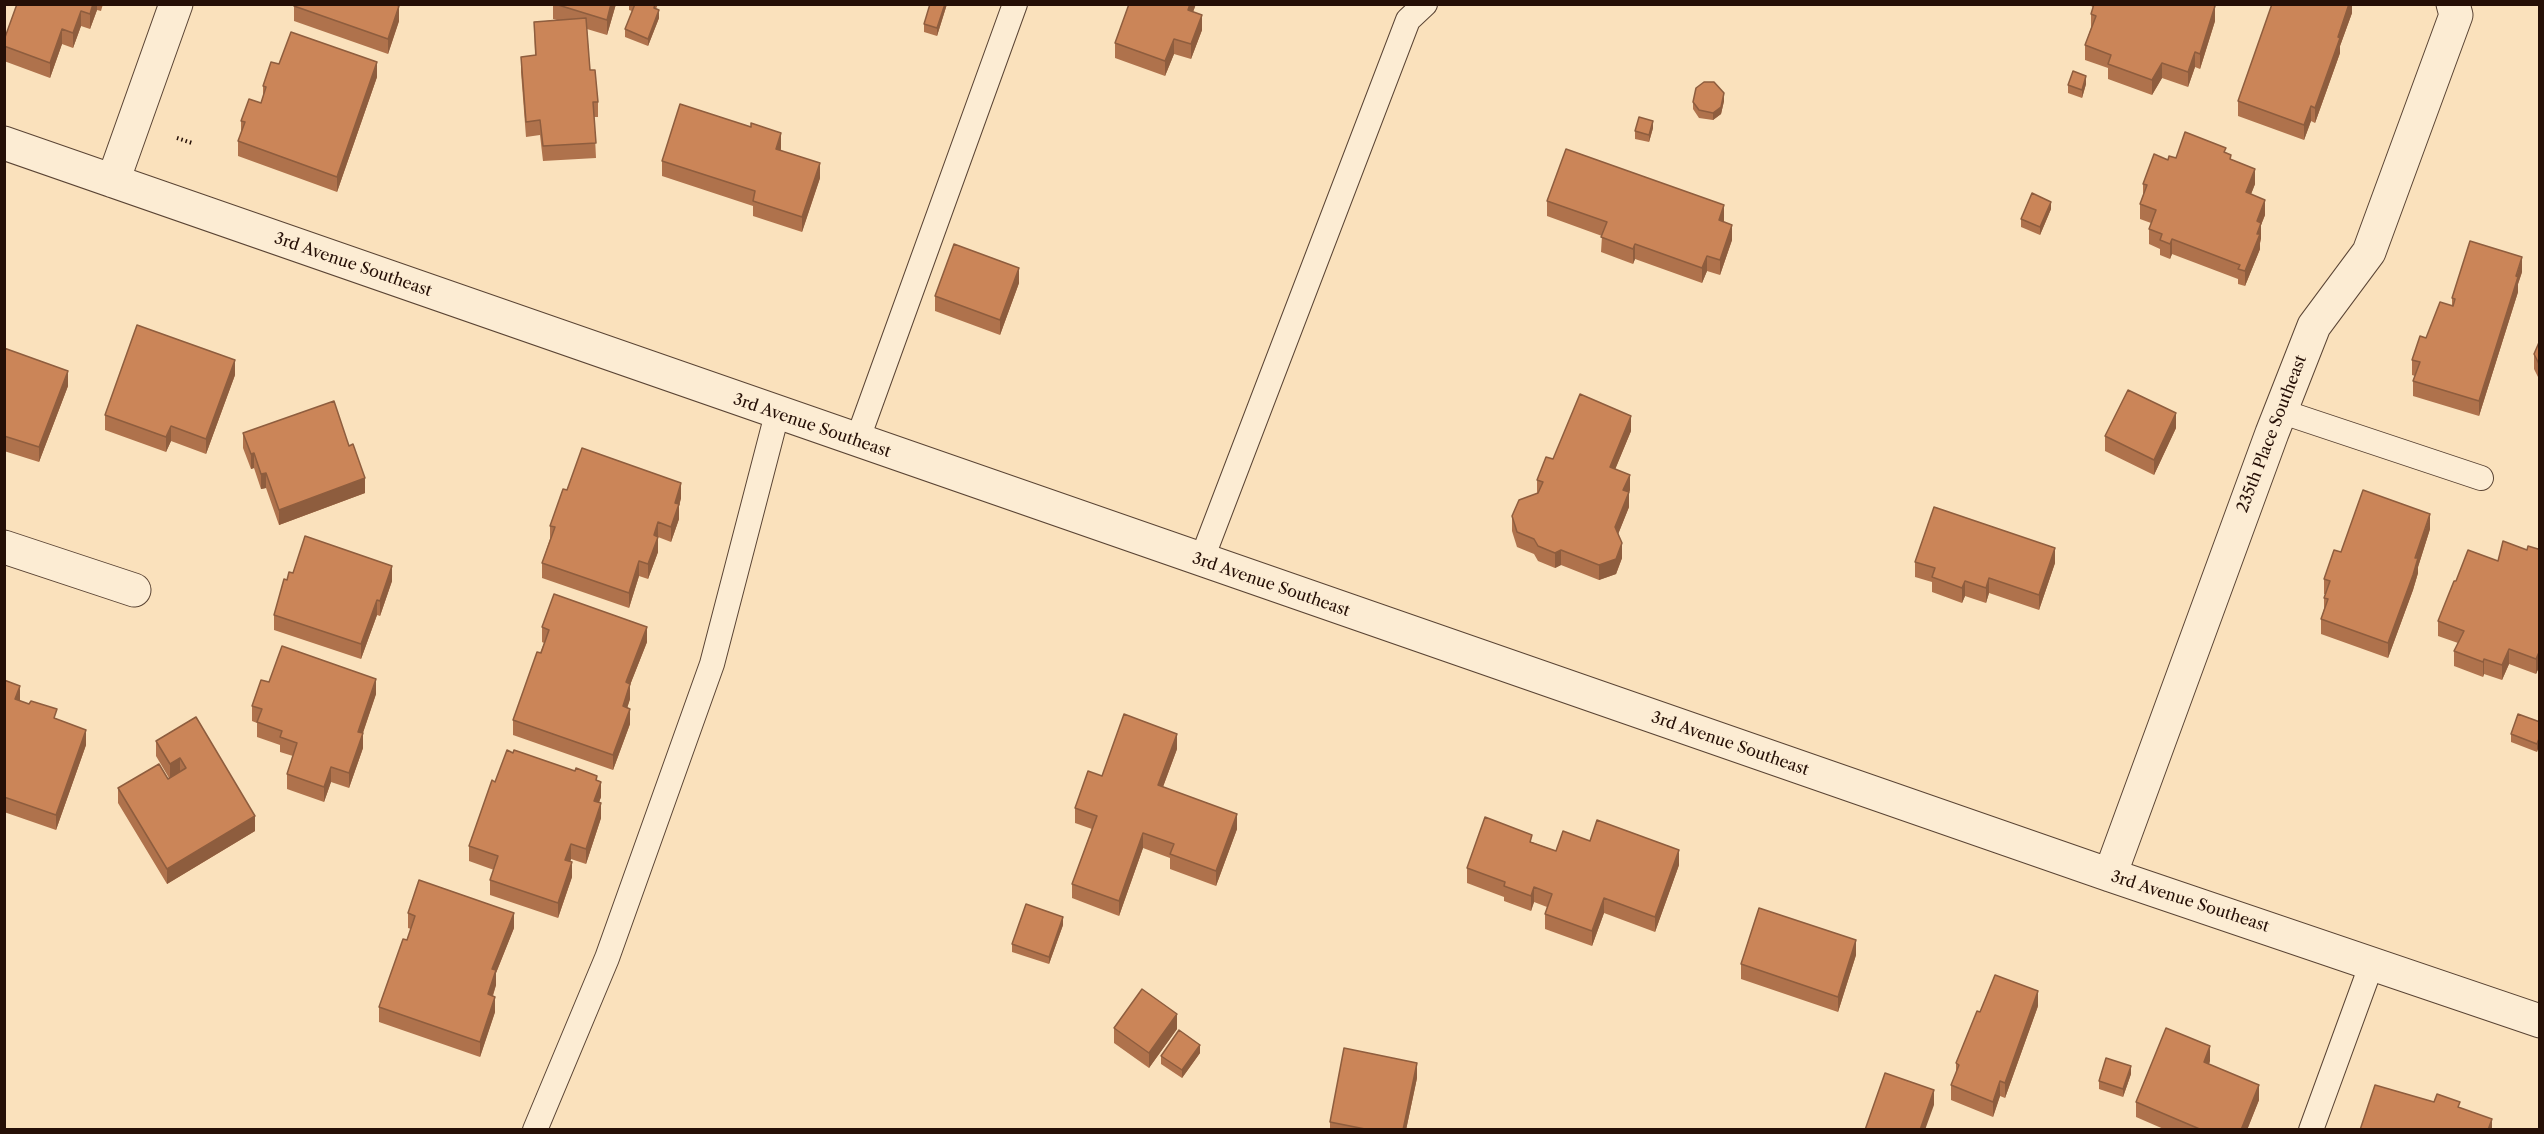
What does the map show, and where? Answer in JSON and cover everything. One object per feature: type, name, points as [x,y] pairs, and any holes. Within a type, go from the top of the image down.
[{"type":"street","points":[[113,181],[176,4]]},
{"type":"street","name":"235th Place Southeast","points":[[2110,876],[2280,411],[2314,326],[2369,252],[2456,15],[2453,4]]},
{"type":"street","name":"3rd Avenue Southeast","points":[[4,143],[777,414],[2110,876],[2540,1021]]},
{"type":"street","points":[[4,547],[134,590]]},
{"type":"lane","points":[[857,441],[1015,4]]},
{"type":"lane","points":[[1201,561],[1408,20],[1425,4]]},
{"type":"lane","points":[[2280,411],[2481,478]]},
{"type":"lane","points":[[535,1130],[607,958],[712,664],[777,414]]},
{"type":"lane","points":[[2311,1130],[2372,963]]},
{"type":"path","points":[[177,138],[192,143]]},
{"type":"building","points":[[17,4],[93,4],[90,14],[81,11],[73,33],[62,29],[50,63],[4,46]]},
{"type":"building","points":[[294,4],[394,4],[399,6],[388,39],[294,6]]},
{"type":"building","points":[[555,4],[611,4],[607,20]]},
{"type":"building","points":[[635,4],[655,4],[654,8],[659,10],[648,39],[625,29]]},
{"type":"building","points":[[930,4],[945,4],[937,28],[924,24]]},
{"type":"building","points":[[1129,4],[1190,4],[1188,10],[1202,15],[1191,44],[1174,39],[1165,61],[1115,43]]},
{"type":"building","points":[[2094,4],[2211,4],[2215,6],[2200,54],[2195,52],[2188,72],[2162,63],[2152,80],[2108,64],[2111,55],[2085,45],[2096,16],[2091,14]]},
{"type":"building","points":[[2272,4],[2349,4],[2338,37],[2340,38],[2315,108],[2311,106],[2304,125],[2238,101]]},
{"type":"building","points":[[586,18],[590,70],[595,70],[598,102],[593,102],[596,143],[543,146],[540,120],[526,122],[521,57],[536,55],[534,22]]},
{"type":"building","points":[[291,32],[377,62],[337,177],[238,141],[245,122],[241,121],[249,99],[261,103],[266,87],[263,86],[271,62],[279,64]]},
{"type":"building","points":[[2073,71],[2086,76],[2082,90],[2068,85]]},
{"type":"building","points":[[1704,82],[1714,82],[1724,93],[1721,107],[1713,113],[1699,110],[1693,102],[1696,88]]},
{"type":"building","points":[[680,104],[751,127],[751,123],[781,133],[776,149],[820,163],[802,217],[753,201],[755,191],[662,161]]},
{"type":"building","points":[[1639,117],[1653,121],[1649,135],[1635,131]]},
{"type":"building","points":[[2185,132],[2226,148],[2224,152],[2231,155],[2230,159],[2255,169],[2246,192],[2265,200],[2257,221],[2261,223],[2257,234],[2260,234],[2245,271],[2238,269],[2240,265],[2172,239],[2170,244],[2160,240],[2162,234],[2149,229],[2156,210],[2140,204],[2147,185],[2143,184],[2154,154],[2168,160],[2169,156],[2176,158]]},
{"type":"building","points":[[1566,149],[1724,205],[1719,220],[1732,225],[1720,260],[1707,256],[1702,268],[1635,244],[1633,249],[1601,237],[1607,222],[1547,201]]},
{"type":"building","points":[[2032,193],[2051,202],[2040,227],[2021,219]]},
{"type":"building","points":[[2470,241],[2522,257],[2516,276],[2518,277],[2479,401],[2413,381],[2420,362],[2412,360],[2420,336],[2426,338],[2440,302],[2453,306],[2455,299],[2452,298]]},
{"type":"building","points":[[954,244],[1019,268],[1000,320],[935,296]]},
{"type":"building","points":[[137,325],[235,360],[206,439],[171,426],[166,437],[105,415]]},
{"type":"building","points":[[2540,340],[2540,366],[2534,354]]},
{"type":"building","points":[[4,348],[68,371],[39,447],[4,436]]},
{"type":"building","points":[[2128,390],[2176,413],[2154,460],[2105,436]]},
{"type":"building","points":[[1580,394],[1631,416],[1610,467],[1630,475],[1623,490],[1629,492],[1615,527],[1622,543],[1616,559],[1599,565],[1561,550],[1555,553],[1538,546],[1534,539],[1517,532],[1512,516],[1519,500],[1538,493],[1543,482],[1537,480],[1546,457],[1553,459]]},
{"type":"building","points":[[334,401],[349,446],[353,444],[365,478],[279,510],[266,473],[261,474],[254,453],[251,454],[243,433]]},
{"type":"building","points":[[582,448],[681,483],[675,503],[679,504],[671,527],[658,522],[654,535],[658,537],[648,564],[639,561],[629,593],[542,563],[555,527],[550,526],[563,489],[567,490]]},
{"type":"building","points":[[2363,490],[2430,514],[2415,558],[2418,558],[2413,575],[2388,643],[2321,619],[2328,599],[2324,598],[2330,581],[2324,579],[2334,550],[2341,552]]},
{"type":"building","points":[[1934,507],[2055,548],[2039,595],[1989,578],[1986,588],[1965,581],[1962,588],[1932,577],[1935,568],[1915,562]]},
{"type":"building","points":[[305,536],[392,566],[361,644],[274,615],[284,579],[287,580],[289,572],[293,573]]},
{"type":"building","points":[[2503,541],[2527,550],[2528,546],[2538,549],[2540,547],[2540,650],[2536,659],[2509,649],[2502,665],[2484,659],[2483,662],[2454,651],[2464,631],[2438,621],[2468,550],[2498,561]]},
{"type":"building","points":[[554,594],[647,627],[626,682],[630,684],[623,706],[630,709],[613,755],[513,720],[537,652],[541,653],[549,630],[542,627]]},
{"type":"building","points":[[282,646],[376,679],[358,732],[363,733],[349,773],[331,767],[324,787],[287,774],[297,743],[280,737],[282,731],[257,722],[262,709],[252,706],[261,680],[269,682]]},
{"type":"building","points":[[4,680],[20,686],[15,699],[57,709],[54,718],[86,730],[56,815],[4,797]]},
{"type":"building","points":[[1124,714],[1177,734],[1158,785],[1237,814],[1216,871],[1170,854],[1174,844],[1143,833],[1119,901],[1072,884],[1097,816],[1075,808],[1088,771],[1102,776]]},
{"type":"building","points":[[2518,714],[2540,722],[2540,736],[2537,744],[2511,734]]},
{"type":"building","points":[[196,717],[255,816],[167,869],[118,788],[159,764],[168,779],[186,768],[180,758],[170,764],[156,741]]},
{"type":"building","points":[[507,750],[513,753],[514,750],[575,771],[576,768],[597,776],[596,780],[601,782],[594,801],[601,803],[586,849],[571,844],[565,860],[572,862],[558,903],[490,880],[498,856],[469,846],[492,780],[495,782]]},
{"type":"building","points":[[1485,817],[1532,835],[1530,842],[1556,851],[1563,831],[1590,841],[1597,820],[1679,850],[1655,917],[1604,898],[1592,931],[1545,914],[1552,894],[1534,887],[1531,896],[1504,886],[1505,882],[1467,868]]},
{"type":"building","points":[[419,880],[514,913],[492,969],[496,970],[488,994],[495,997],[480,1042],[379,1007],[403,939],[407,940],[415,916],[408,913]]},
{"type":"building","points":[[1026,904],[1063,917],[1049,957],[1012,944]]},
{"type":"building","points":[[1759,908],[1856,940],[1838,997],[1741,964]]},
{"type":"building","points":[[1995,975],[2038,991],[2005,1083],[2000,1081],[1993,1102],[1951,1085],[1959,1065],[1956,1063],[1977,1011],[1980,1012]]},
{"type":"building","points":[[1142,989],[1177,1014],[1149,1053],[1114,1028]]},
{"type":"building","points":[[2166,1028],[2210,1046],[2204,1062],[2259,1085],[2241,1130],[2202,1130],[2136,1102]]},
{"type":"building","points":[[1179,1030],[1200,1045],[1182,1070],[1161,1056]]},
{"type":"building","points":[[1344,1048],[1417,1063],[1403,1130],[1370,1130],[1330,1122]]},
{"type":"building","points":[[2106,1058],[2131,1066],[2123,1089],[2099,1081]]},
{"type":"building","points":[[1885,1073],[1934,1090],[1920,1130],[1865,1130]]},
{"type":"building","points":[[2375,1085],[2434,1102],[2437,1094],[2460,1102],[2458,1107],[2492,1119],[2488,1130],[2360,1130]]}]
